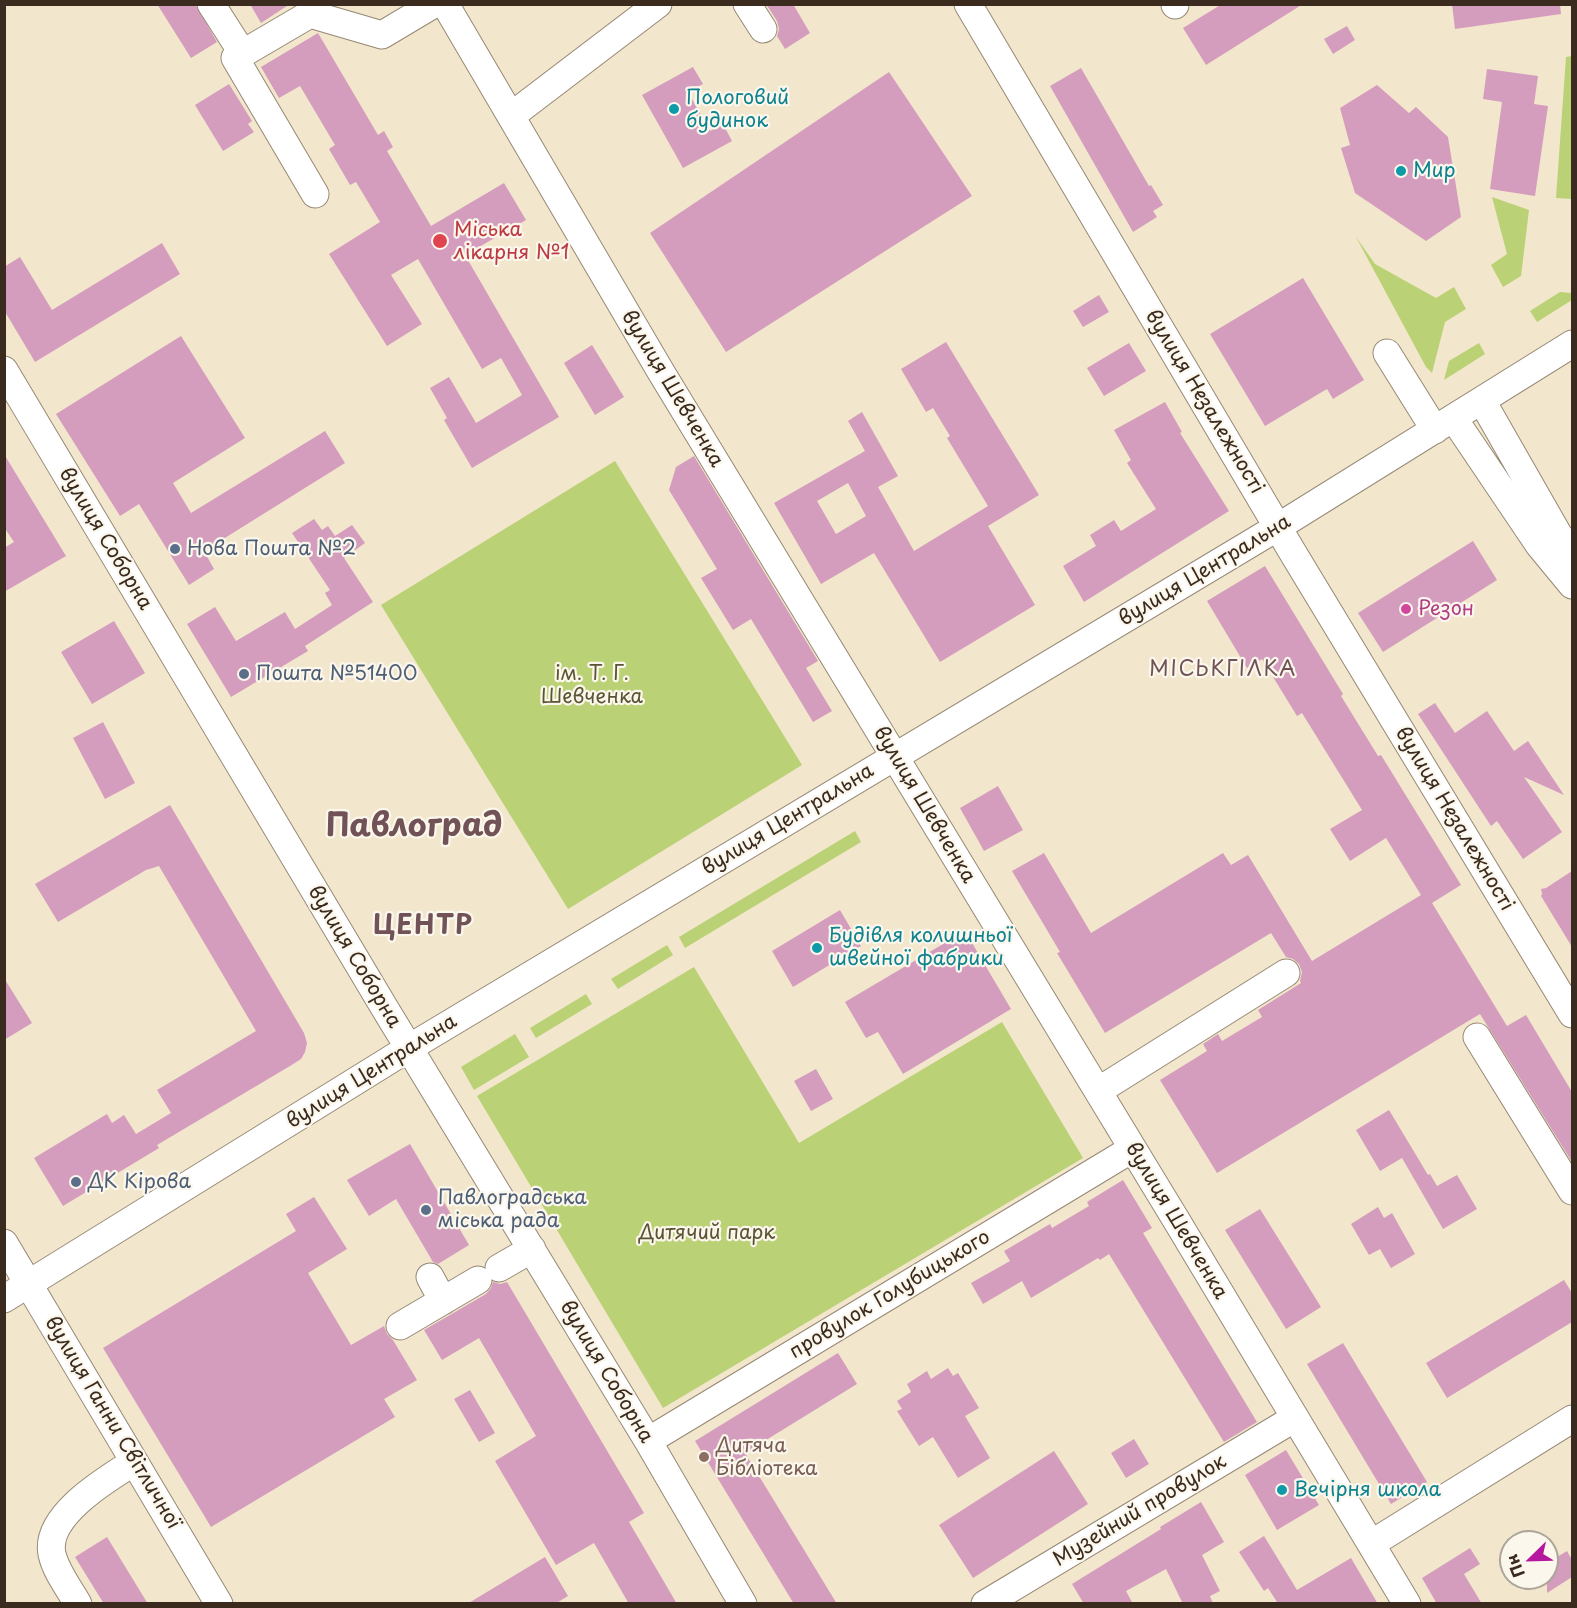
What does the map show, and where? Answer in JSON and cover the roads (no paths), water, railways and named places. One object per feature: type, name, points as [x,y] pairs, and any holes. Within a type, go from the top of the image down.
[{"type":"street","points":[[211,4],[243,54]]},
{"type":"street","points":[[315,194],[235,58],[310,14],[382,35],[434,4]]},
{"type":"street","name":"вулиця Шевченка","points":[[445,4],[655,362],[1407,1604]]},
{"type":"street","points":[[511,116],[658,4]]},
{"type":"street","points":[[747,4],[763,29]]},
{"type":"street","name":"вулиця Незалежності","points":[[968,4],[1278,527],[1572,1014]]},
{"type":"street","name":"вулиця Центральна","points":[[4,1299],[409,1048],[1278,527],[1572,344]]},
{"type":"street","points":[[1387,353],[1445,424],[1516,488],[1560,539],[1572,585]]},
{"type":"street","name":"вулиця Соборна","points":[[4,370],[409,1048],[648,1441],[743,1604]]},
{"type":"street","points":[[1482,401],[1516,488]]},
{"type":"street","points":[[1098,1092],[1287,973]]},
{"type":"street","points":[[1477,1037],[1572,1191]]},
{"type":"street","name":"провулок Голубицького","points":[[648,1441],[1132,1149]]},
{"type":"street","name":"вулиця Ганни Світличної","points":[[4,1243],[219,1604]]},
{"type":"street","points":[[400,1326],[532,1249]]},
{"type":"street","points":[[430,1277],[443,1301]]},
{"type":"street","name":"Музейний провулок","points":[[986,1604],[1295,1418]]},
{"type":"street","points":[[1371,1544],[1572,1419]]},
{"type":"street","points":[[78,1604],[52,1556],[53,1535],[69,1509],[84,1495],[134,1462]]},
{"type":"place","name":"Пологовий будинок","points":[[674,109]]},
{"type":"place","name":"Мир","points":[[1401,171]]},
{"type":"place","name":"Міська лікарня №1","points":[[440,241]]},
{"type":"place","name":"Нова Пошта №2","points":[[175,549]]},
{"type":"place","name":"Резон","points":[[1406,609]]},
{"type":"place","name":"Пошта №51400","points":[[244,674]]},
{"type":"place","name":"Будівля колишньої швейної фабрики","points":[[817,948]]},
{"type":"place","name":"ДК Кірова","points":[[76,1182]]},
{"type":"place","name":"Павлоградська міська рада","points":[[426,1210]]},
{"type":"place","name":"Дитяча Бiблiотека","points":[[704,1457]]},
{"type":"place","name":"Вечірня школа","points":[[1282,1490]]},
{"type":"district","name":"МІСЬКГІЛКА","points":[[1223,670]]},
{"type":"district","name":"Павлоград","points":[[414,827]]},
{"type":"district","name":"ЦЕНТР","points":[[423,927]]},
{"type":"park label","name":"ім. Т. Г. Шевченка","points":[[592,686]]},
{"type":"park label","name":"Дитячий парк","points":[[707,1233]]}]
